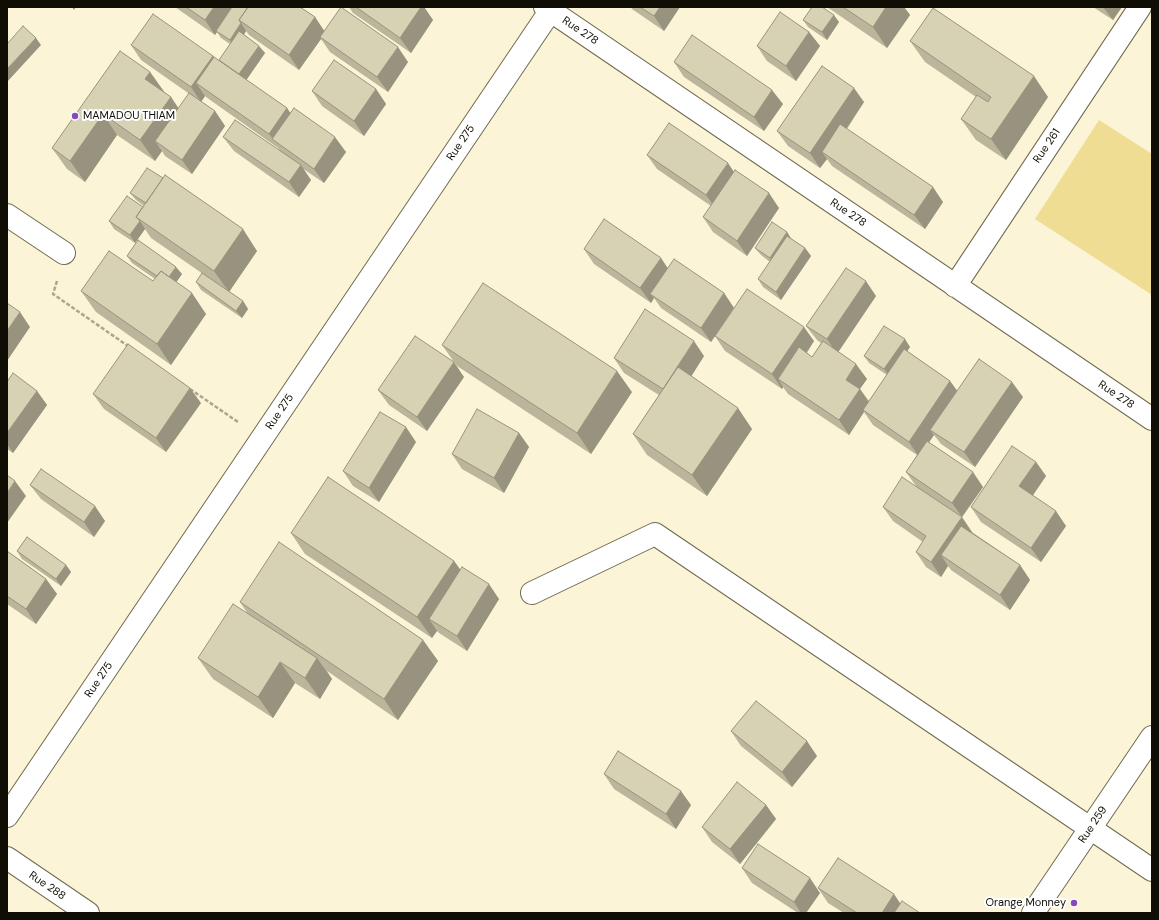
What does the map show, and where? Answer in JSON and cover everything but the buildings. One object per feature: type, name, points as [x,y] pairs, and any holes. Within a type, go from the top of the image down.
[{"type":"street","name":"Rue 261","points":[[955,286],[1140,7]]},
{"type":"street","name":"Rue 278","points":[[549,8],[1152,419]]},
{"type":"street","name":"Rue 275","points":[[7,816],[262,439],[549,8]]},
{"type":"street","points":[[7,215],[64,253]]},
{"type":"street","points":[[532,593],[654,534],[1152,870]]},
{"type":"street","name":"Rue 259","points":[[1033,913],[1152,737]]},
{"type":"street","name":"Rue 288","points":[[7,858],[88,913]]},
{"type":"path","points":[[64,253],[53,294],[132,348]]},
{"type":"path","points":[[184,384],[262,439]]},
{"type":"shaded area","points":[[1099,120],[1152,154],[1152,295],[1035,219]]},
{"type":"place","name":"MAMADOU THIAM","points":[[75,116]]},
{"type":"place","name":"Orange Monney","points":[[1074,903]]}]
